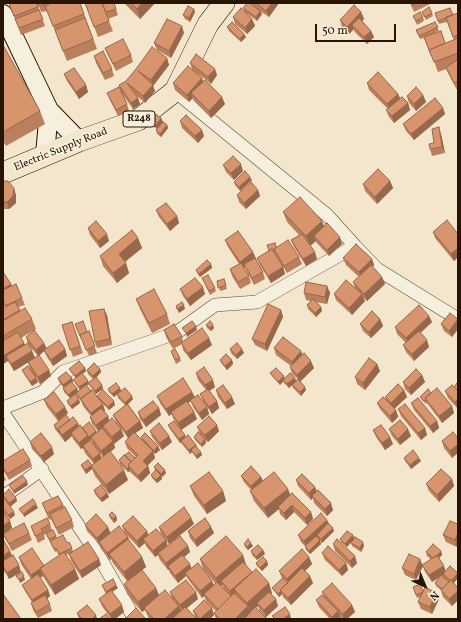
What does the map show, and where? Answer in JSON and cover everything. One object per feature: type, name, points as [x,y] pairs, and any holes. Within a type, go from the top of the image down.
[{"type":"main road","name":"Electric Supply Road","points":[[3,173],[79,141],[138,120],[175,91],[208,24],[224,3]]},
{"type":"main road","points":[[3,14],[49,110],[79,141]]},
{"type":"main road","points":[[45,156],[49,110]]},
{"type":"street","points":[[175,91],[327,215],[377,269],[458,319]]},
{"type":"street","points":[[3,408],[43,392],[63,372],[176,333],[216,305],[257,302],[355,246]]},
{"type":"street","points":[[3,413],[42,469],[100,558],[133,616],[132,619]]},
{"type":"street","points":[[3,497],[42,469]]},
{"type":"building","points":[[9,3],[37,3],[38,7],[14,16]]},
{"type":"building","points":[[38,3],[47,3],[39,6]]},
{"type":"building","points":[[52,3],[80,3],[84,14],[53,26],[45,6]]},
{"type":"building","points":[[85,3],[102,3],[109,21],[94,27]]},
{"type":"building","points":[[102,3],[114,3],[116,9],[106,12]]},
{"type":"building","points":[[131,3],[142,3],[137,9]]},
{"type":"building","points":[[247,3],[250,3],[260,11],[256,17],[243,8]]},
{"type":"building","points":[[256,3],[272,3],[266,11]]},
{"type":"building","points":[[354,5],[361,12],[347,27],[340,20]]},
{"type":"building","points":[[188,6],[194,9],[189,18],[183,15]]},
{"type":"building","points":[[429,7],[432,13],[425,17],[422,12]]},
{"type":"building","points":[[241,8],[252,19],[245,28],[233,17]]},
{"type":"building","points":[[450,8],[453,15],[438,21],[435,13]]},
{"type":"building","points":[[39,10],[43,19],[19,28],[15,19]]},
{"type":"building","points":[[420,12],[423,17],[416,21],[413,16]]},
{"type":"building","points":[[458,13],[458,35],[453,37],[446,17]]},
{"type":"building","points":[[85,18],[93,39],[63,51],[55,30]]},
{"type":"building","points":[[359,18],[371,31],[364,37],[352,25]]},
{"type":"building","points":[[167,19],[182,26],[169,51],[154,43]]},
{"type":"building","points":[[232,22],[244,34],[240,39],[227,27]]},
{"type":"building","points":[[435,22],[438,27],[419,36],[416,30]]},
{"type":"building","points":[[441,31],[445,43],[429,50],[424,37]]},
{"type":"building","points":[[458,38],[458,53],[434,62],[429,50]]},
{"type":"building","points":[[123,39],[131,55],[113,64],[105,48]]},
{"type":"building","points":[[3,45],[40,111],[3,132]]},
{"type":"building","points":[[152,47],[167,58],[151,80],[138,71],[153,85],[143,96],[127,83],[138,98],[131,103],[119,85],[126,81]]},
{"type":"building","points":[[103,51],[112,69],[103,73],[94,56]]},
{"type":"building","points":[[196,54],[215,69],[208,77],[190,63]]},
{"type":"building","points":[[457,60],[458,81],[454,83],[446,67]]},
{"type":"building","points":[[188,66],[202,78],[187,95],[173,83]]},
{"type":"building","points":[[74,68],[86,85],[76,92],[64,74]]},
{"type":"building","points":[[378,72],[398,94],[387,104],[367,83]]},
{"type":"building","points":[[205,80],[222,97],[209,111],[191,93]]},
{"type":"building","points":[[119,87],[127,104],[116,110],[107,93]]},
{"type":"building","points":[[416,87],[423,95],[414,104],[407,96]]},
{"type":"building","points":[[402,97],[408,103],[392,116],[386,110]]},
{"type":"building","points":[[435,98],[443,108],[411,134],[403,124]]},
{"type":"building","points":[[154,113],[161,118],[155,126],[148,120]]},
{"type":"building","points":[[186,115],[202,130],[195,136],[180,121]]},
{"type":"building","points":[[163,122],[167,125],[160,134],[156,130]]},
{"type":"building","points":[[439,127],[442,147],[430,149],[429,144],[434,143],[432,129]]},
{"type":"building","points":[[233,156],[241,164],[231,173],[223,165]]},
{"type":"building","points":[[378,169],[390,181],[375,197],[363,184]]},
{"type":"building","points":[[245,171],[250,177],[239,187],[234,182]]},
{"type":"building","points":[[3,181],[8,181],[14,188],[13,196],[7,202],[3,202]]},
{"type":"building","points":[[251,182],[258,190],[244,203],[237,195]]},
{"type":"building","points":[[300,197],[322,221],[306,236],[283,212]]},
{"type":"building","points":[[166,203],[177,216],[167,224],[156,210]]},
{"type":"building","points":[[447,220],[458,234],[458,248],[451,254],[433,232]]},
{"type":"building","points":[[96,221],[107,234],[98,241],[88,228]]},
{"type":"building","points":[[327,223],[340,237],[327,250],[314,236]]},
{"type":"building","points":[[132,230],[138,238],[119,254],[126,263],[113,273],[100,256]]},
{"type":"building","points":[[238,231],[253,252],[240,262],[225,240]]},
{"type":"building","points":[[302,234],[315,252],[303,259],[291,240]]},
{"type":"building","points":[[288,240],[299,257],[284,266],[274,249]]},
{"type":"building","points":[[275,243],[276,247],[274,250],[272,249],[269,251],[267,245]]},
{"type":"building","points":[[356,244],[372,259],[359,272],[343,258]]},
{"type":"building","points":[[272,249],[283,267],[268,276],[257,258]]},
{"type":"building","points":[[255,258],[263,272],[252,278],[244,264]]},
{"type":"building","points":[[207,260],[211,264],[199,274],[196,270]]},
{"type":"building","points":[[241,263],[249,276],[238,282],[230,269]]},
{"type":"building","points":[[371,265],[382,277],[364,294],[353,282]]},
{"type":"building","points":[[3,272],[11,284],[3,289]]},
{"type":"building","points":[[208,275],[215,288],[209,291],[202,278]]},
{"type":"building","points":[[195,278],[203,287],[187,299],[180,289]]},
{"type":"building","points":[[224,279],[226,285],[218,288],[217,281]]},
{"type":"building","points":[[346,280],[362,294],[349,308],[334,294]]},
{"type":"building","points":[[306,282],[327,286],[325,297],[304,293]]},
{"type":"building","points":[[16,284],[22,298],[5,306],[3,300],[3,290]]},
{"type":"building","points":[[154,289],[167,314],[149,323],[136,299]]},
{"type":"building","points":[[313,299],[321,307],[315,313],[307,305]]},
{"type":"building","points":[[15,302],[20,310],[3,320],[3,308]]},
{"type":"building","points":[[182,302],[184,305],[177,309],[176,306]]},
{"type":"building","points":[[268,304],[281,310],[265,344],[252,339]]},
{"type":"building","points":[[419,305],[429,316],[406,338],[395,327]]},
{"type":"building","points":[[25,308],[32,319],[3,336],[3,321]]},
{"type":"building","points":[[104,309],[110,339],[95,342],[89,311]]},
{"type":"building","points":[[372,311],[380,319],[369,332],[360,324]]},
{"type":"building","points":[[450,313],[458,319],[449,331],[441,324]]},
{"type":"building","points":[[83,321],[87,332],[80,336],[75,324]]},
{"type":"building","points":[[192,321],[196,326],[186,333],[182,328]]},
{"type":"building","points":[[210,321],[213,325],[210,328],[206,325]]},
{"type":"building","points":[[72,322],[80,346],[70,350],[62,325]]},
{"type":"building","points":[[174,324],[182,336],[171,342],[164,330]]},
{"type":"building","points":[[202,328],[209,338],[188,353],[181,343]]},
{"type":"building","points":[[34,330],[44,343],[36,350],[26,337]]},
{"type":"building","points":[[89,331],[95,346],[86,350],[80,335]]},
{"type":"building","points":[[419,331],[427,340],[412,354],[403,345]]},
{"type":"building","points":[[18,332],[24,343],[3,356],[3,341]]},
{"type":"building","points":[[283,337],[301,351],[292,362],[274,348]]},
{"type":"building","points":[[59,340],[65,349],[51,360],[44,350]]},
{"type":"building","points":[[28,343],[32,351],[11,364],[6,356]]},
{"type":"building","points":[[237,343],[242,349],[236,355],[230,349]]},
{"type":"building","points":[[175,349],[180,358],[175,360],[171,351]]},
{"type":"building","points":[[304,353],[311,361],[297,375],[290,367]]},
{"type":"building","points":[[226,354],[232,360],[225,366],[220,360]]},
{"type":"building","points":[[39,355],[49,370],[38,377],[28,362]]},
{"type":"building","points":[[369,358],[377,364],[363,383],[355,377]]},
{"type":"building","points":[[79,361],[85,368],[75,376],[69,369]]},
{"type":"building","points":[[94,363],[100,369],[93,376],[87,370]]},
{"type":"building","points":[[28,366],[36,378],[30,382],[22,370]]},
{"type":"building","points":[[204,367],[213,380],[205,385],[196,373]]},
{"type":"building","points":[[276,368],[284,376],[278,382],[270,373]]},
{"type":"building","points":[[416,369],[422,375],[409,388],[403,382]]},
{"type":"building","points":[[66,372],[72,378],[63,385],[58,378]]},
{"type":"building","points":[[82,373],[88,381],[79,387],[73,380]]},
{"type":"building","points":[[290,373],[295,378],[287,384],[283,380]]},
{"type":"building","points":[[96,377],[102,385],[95,391],[88,383]]},
{"type":"building","points":[[183,378],[192,392],[166,409],[157,396]]},
{"type":"building","points":[[298,379],[305,387],[300,392],[292,385]]},
{"type":"building","points":[[71,382],[77,388],[68,395],[63,388]]},
{"type":"building","points":[[116,383],[120,388],[112,394],[108,389]]},
{"type":"building","points":[[458,383],[458,391],[454,387]]},
{"type":"building","points":[[398,384],[404,390],[391,403],[385,397]]},
{"type":"building","points":[[86,385],[91,391],[81,399],[76,393]]},
{"type":"building","points":[[223,385],[232,397],[225,403],[216,390]]},
{"type":"building","points":[[452,385],[458,391],[458,399],[455,402],[445,391]]},
{"type":"building","points":[[125,388],[132,396],[125,403],[117,394]]},
{"type":"building","points":[[437,388],[452,406],[439,416],[425,398]]},
{"type":"building","points":[[208,389],[217,401],[209,407],[200,394]]},
{"type":"building","points":[[428,389],[431,393],[425,398],[426,400],[424,401],[420,397]]},
{"type":"building","points":[[92,390],[103,404],[91,413],[80,399]]},
{"type":"building","points":[[103,390],[114,401],[108,407],[97,396]]},
{"type":"building","points":[[54,392],[65,407],[56,414],[44,400]]},
{"type":"building","points":[[75,394],[79,399],[71,406],[67,401]]},
{"type":"building","points":[[198,395],[207,407],[199,413],[190,400]]},
{"type":"building","points":[[383,397],[396,410],[390,416],[377,403]]},
{"type":"building","points":[[418,398],[437,421],[430,426],[411,403]]},
{"type":"building","points":[[153,401],[159,408],[143,420],[138,412]]},
{"type":"building","points":[[187,401],[194,412],[178,423],[171,412]]},
{"type":"building","points":[[127,404],[140,421],[126,432],[113,415]]},
{"type":"building","points":[[405,404],[425,428],[418,433],[398,409]]},
{"type":"building","points":[[101,408],[108,416],[96,425],[90,417]]},
{"type":"building","points":[[66,415],[70,420],[58,429],[59,432],[54,425]]},
{"type":"building","points":[[209,416],[217,425],[205,435],[197,427]]},
{"type":"building","points":[[73,417],[78,423],[62,435],[58,429]]},
{"type":"building","points":[[112,418],[121,429],[112,437],[103,426]]},
{"type":"building","points":[[400,420],[408,429],[398,439],[389,429]]},
{"type":"building","points":[[174,421],[185,435],[179,439],[168,425]]},
{"type":"building","points":[[89,422],[96,431],[89,437],[82,428]]},
{"type":"building","points":[[159,423],[169,436],[160,443],[150,431]]},
{"type":"building","points":[[80,425],[88,435],[79,443],[71,433]]},
{"type":"building","points":[[381,425],[390,437],[382,443],[373,430]]},
{"type":"building","points":[[102,428],[113,441],[101,451],[91,437]]},
{"type":"building","points":[[134,432],[153,451],[143,461],[148,466],[138,476],[128,465],[138,455],[125,442]]},
{"type":"building","points":[[198,432],[205,439],[201,444],[194,437]]},
{"type":"building","points":[[453,432],[458,438],[458,444],[450,451],[442,441]]},
{"type":"building","points":[[41,433],[52,447],[41,456],[30,442]]},
{"type":"building","points":[[145,433],[158,446],[154,451],[141,437]]},
{"type":"building","points":[[188,435],[196,445],[189,450],[181,441]]},
{"type":"building","points":[[90,440],[100,453],[93,459],[83,446]]},
{"type":"building","points":[[195,446],[201,452],[196,456],[191,450]]},
{"type":"building","points":[[23,449],[30,460],[7,474],[3,467],[3,461]]},
{"type":"building","points":[[413,450],[419,458],[410,465],[404,458]]},
{"type":"building","points":[[110,451],[124,470],[106,485],[91,466]]},
{"type":"building","points":[[129,452],[135,458],[131,462],[125,455]]},
{"type":"building","points":[[124,455],[131,462],[127,469],[119,460]]},
{"type":"building","points":[[88,460],[92,465],[85,470],[81,465]]},
{"type":"building","points":[[158,463],[165,470],[161,474],[154,467]]},
{"type":"building","points":[[251,466],[261,477],[251,486],[241,476]]},
{"type":"building","points":[[441,469],[452,479],[437,495],[426,484]]},
{"type":"building","points":[[156,470],[161,475],[156,480],[151,475]]},
{"type":"building","points":[[209,472],[223,491],[204,505],[190,486]]},
{"type":"building","points":[[274,472],[288,489],[264,508],[250,491]]},
{"type":"building","points":[[302,474],[315,487],[309,493],[296,480]]},
{"type":"building","points":[[23,476],[27,481],[13,491],[9,485]]},
{"type":"building","points":[[101,485],[107,493],[100,499],[94,490]]},
{"type":"building","points":[[9,489],[16,498],[9,503],[3,495]]},
{"type":"building","points":[[318,490],[331,503],[325,509],[312,496]]},
{"type":"building","points":[[292,493],[311,512],[305,518],[292,505],[284,513],[278,507]]},
{"type":"building","points":[[58,496],[63,505],[47,513],[42,503]]},
{"type":"building","points":[[5,499],[14,512],[8,515],[3,508],[3,500]]},
{"type":"building","points":[[33,499],[36,504],[23,514],[19,509]]},
{"type":"building","points":[[65,507],[72,520],[56,528],[50,514]]},
{"type":"building","points":[[184,507],[191,518],[167,537],[159,527]]},
{"type":"building","points":[[3,511],[10,521],[3,526]]},
{"type":"building","points":[[112,512],[116,516],[113,519],[109,515]]},
{"type":"building","points":[[321,513],[327,520],[304,541],[298,535]]},
{"type":"building","points":[[96,514],[108,527],[97,538],[85,525]]},
{"type":"building","points":[[133,516],[147,531],[137,541],[122,526]]},
{"type":"building","points":[[47,518],[50,524],[41,529],[43,532],[35,536],[31,526]]},
{"type":"building","points":[[205,518],[211,527],[195,540],[188,531]]},
{"type":"building","points":[[450,521],[458,524],[458,533],[455,540],[443,535]]},
{"type":"building","points":[[24,523],[29,533],[9,544],[3,534]]},
{"type":"building","points":[[328,523],[333,528],[321,539],[317,535]]},
{"type":"building","points":[[119,526],[128,537],[107,553],[99,542]]},
{"type":"building","points":[[156,529],[166,540],[153,551],[143,539]]},
{"type":"building","points":[[53,530],[56,536],[49,539],[46,533]]},
{"type":"building","points":[[347,531],[353,535],[345,544],[340,539]]},
{"type":"building","points":[[63,535],[67,543],[69,542],[72,548],[59,554],[56,548],[54,549],[50,541]]},
{"type":"building","points":[[180,536],[188,546],[166,563],[158,553]]},
{"type":"building","points":[[226,536],[243,555],[216,578],[200,559]]},
{"type":"building","points":[[316,536],[320,540],[309,551],[305,546]]},
{"type":"building","points":[[355,537],[363,542],[360,548],[351,543]]},
{"type":"building","points":[[128,539],[142,557],[124,572],[109,554]]},
{"type":"building","points":[[248,539],[251,543],[247,547],[244,544]]},
{"type":"building","points":[[337,539],[355,556],[350,561],[333,544]]},
{"type":"building","points":[[4,541],[10,551],[3,556],[3,542]]},
{"type":"building","points":[[88,542],[99,559],[80,571],[69,554]]},
{"type":"building","points":[[433,544],[441,551],[433,558],[426,552]]},
{"type":"building","points":[[258,545],[263,550],[256,557],[251,551]]},
{"type":"building","points":[[328,546],[346,563],[339,570],[322,553]]},
{"type":"building","points":[[32,548],[44,566],[31,575],[19,557]]},
{"type":"building","points":[[302,549],[309,557],[287,579],[279,571]]},
{"type":"building","points":[[64,552],[75,569],[51,585],[40,568]]},
{"type":"building","points":[[409,554],[420,559],[414,574],[402,568]]},
{"type":"building","points":[[13,555],[19,565],[7,573],[3,566],[3,561]]},
{"type":"building","points":[[182,555],[190,564],[175,576],[168,566]]},
{"type":"building","points":[[437,555],[444,566],[429,575],[422,565]]},
{"type":"building","points":[[263,557],[267,561],[260,568],[256,563]]},
{"type":"building","points":[[243,562],[252,572],[230,591],[221,581]]},
{"type":"building","points":[[198,563],[212,581],[200,591],[185,573]]},
{"type":"building","points":[[450,566],[458,573],[451,581],[443,574]]},
{"type":"building","points":[[302,568],[310,576],[288,598],[280,590]]},
{"type":"building","points":[[256,569],[269,583],[247,603],[234,589]]},
{"type":"building","points":[[142,570],[156,588],[138,602],[124,584]]},
{"type":"building","points":[[22,572],[24,576],[19,580],[16,576]]},
{"type":"building","points":[[38,574],[48,590],[32,600],[22,585]]},
{"type":"building","points":[[441,575],[449,582],[442,589],[435,583]]},
{"type":"building","points":[[283,578],[288,583],[280,590],[281,591],[278,594],[272,588]]},
{"type":"building","points":[[113,579],[116,585],[106,592],[102,585]]},
{"type":"building","points":[[186,580],[196,592],[180,605],[170,592]]},
{"type":"building","points":[[451,580],[458,588],[458,591],[449,599],[441,590]]},
{"type":"building","points":[[217,582],[231,596],[218,609],[204,594]]},
{"type":"building","points":[[332,583],[352,605],[343,614],[322,592]]},
{"type":"building","points":[[420,584],[423,592],[416,595],[413,587]]},
{"type":"building","points":[[425,587],[436,593],[430,607],[418,602]]},
{"type":"building","points":[[111,590],[122,605],[110,614],[99,599]]},
{"type":"building","points":[[165,590],[179,606],[164,619],[154,619],[144,608]]},
{"type":"building","points":[[269,592],[276,599],[264,610],[257,603]]},
{"type":"building","points":[[234,593],[248,606],[235,619],[220,619],[214,613]]},
{"type":"building","points":[[3,594],[21,619],[3,619]]},
{"type":"building","points":[[45,595],[50,604],[36,612],[31,603]]},
{"type":"building","points":[[322,595],[338,611],[332,617],[316,600]]},
{"type":"building","points":[[204,600],[212,608],[200,619],[193,611]]},
{"type":"building","points":[[87,605],[96,615],[92,619],[82,619],[77,613]]},
{"type":"building","points":[[185,607],[197,619],[172,619]]},
{"type":"building","points":[[255,607],[267,619],[244,619]]},
{"type":"building","points":[[285,607],[290,614],[283,619],[275,619],[272,616]]},
{"type":"building","points":[[136,608],[146,619],[125,619]]},
{"type":"building","points":[[106,614],[110,619],[99,619]]}]
